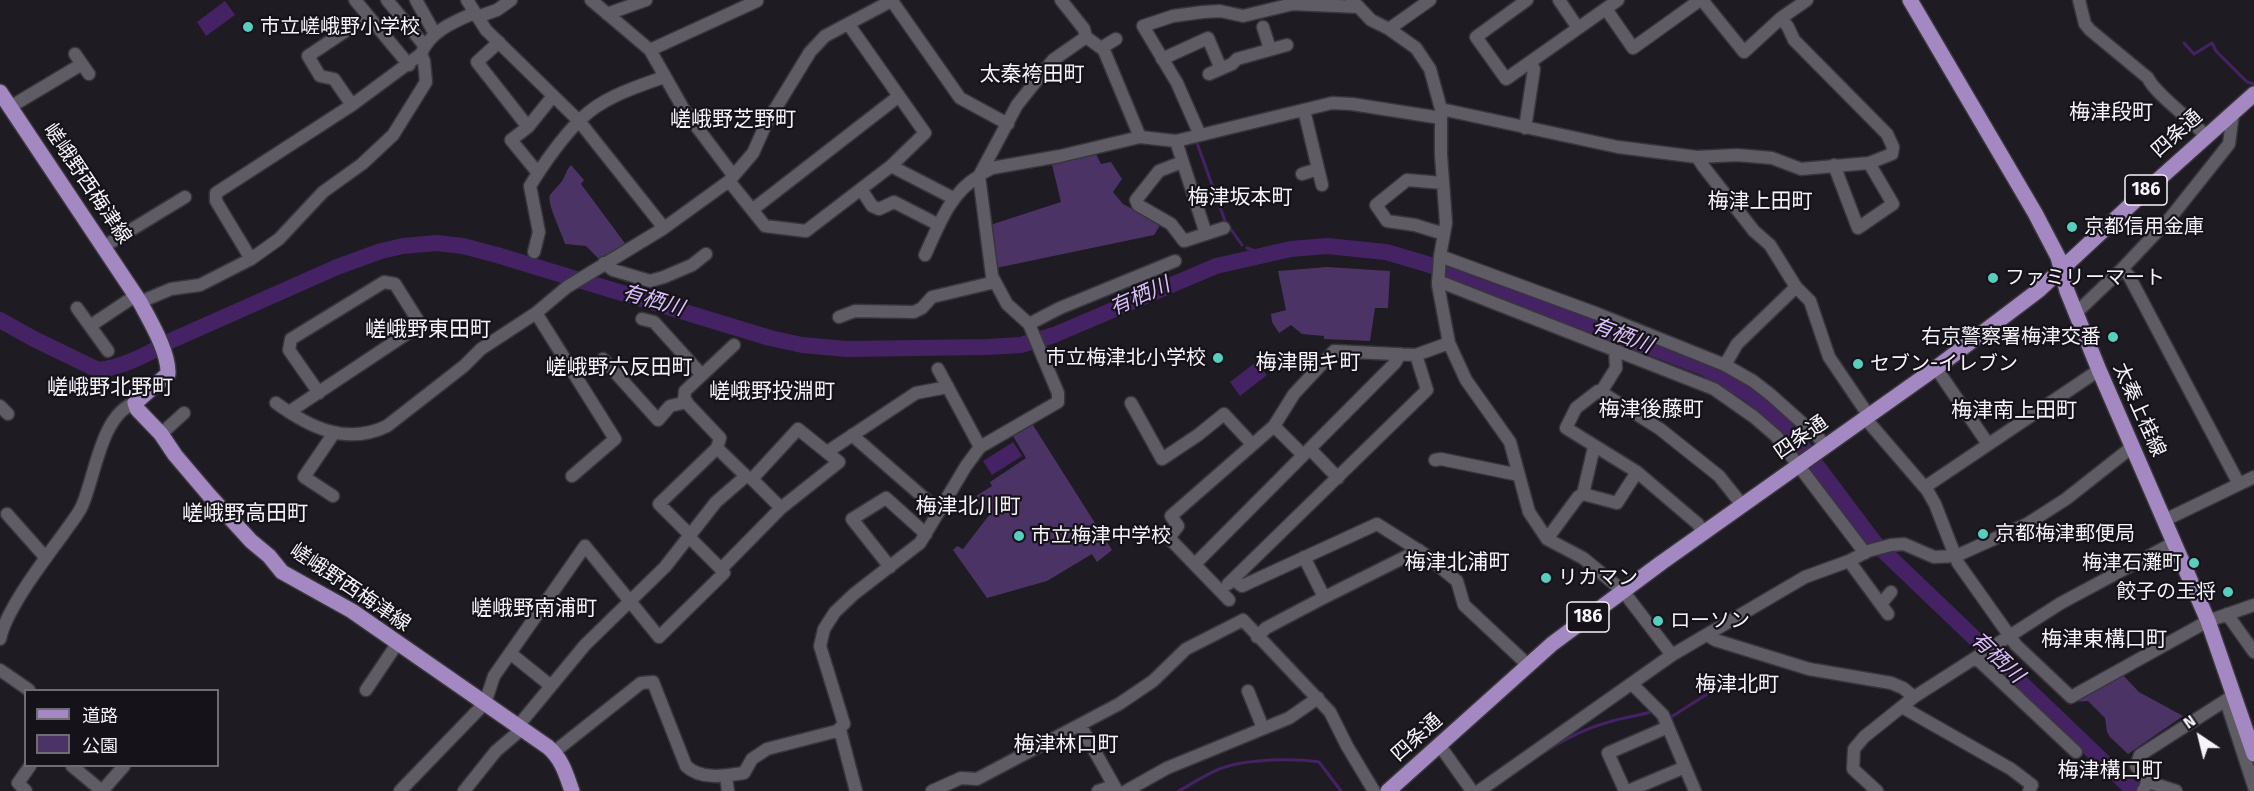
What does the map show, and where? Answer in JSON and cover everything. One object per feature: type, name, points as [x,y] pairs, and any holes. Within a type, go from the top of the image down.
[{"type":"main road","name":"太秦上桂線","points":[[1910,0],[2035,213],[2058,257],[2098,370],[2208,621],[2230,698],[2254,754]]},
{"type":"main road","name":"嵯峨野西梅津線","points":[[0,92],[138,299],[156,334],[168,366],[168,374],[135,403],[137,409],[161,434],[175,455],[209,495],[282,572],[352,611],[554,752],[564,767],[572,791]]},
{"type":"main road","name":"四条通","points":[[1388,791],[1552,644],[1936,368],[2022,303],[2062,270],[2254,94]]},
{"type":"main road","name":"四条通","points":[[2233,113],[2254,103]]},
{"type":"street","points":[[355,0],[409,65]]},
{"type":"street","points":[[90,326],[138,299],[171,289],[200,285],[251,259],[279,239],[323,192],[362,164],[393,135],[426,82],[423,50],[387,0]]},
{"type":"street","points":[[416,0],[435,34]]},
{"type":"street","points":[[467,0],[475,15],[499,42],[579,121],[664,228]]},
{"type":"street","points":[[251,259],[216,201],[216,193],[352,105],[409,65],[435,34],[449,24],[497,10],[511,0]]},
{"type":"street","points":[[591,0],[650,50],[684,110],[765,226],[806,231],[891,166],[925,134],[849,25]]},
{"type":"street","points":[[607,14],[646,0]]},
{"type":"street","points":[[650,50],[756,0]]},
{"type":"street","points":[[276,403],[311,426],[334,433],[356,434],[387,426],[464,366],[482,349],[536,313],[567,287],[664,228],[731,178],[753,153],[766,124],[810,52],[825,36],[893,0],[960,98],[1008,124]]},
{"type":"street","points":[[1061,0],[1084,29],[1086,37],[1095,45],[1103,48],[1140,137]]},
{"type":"street","points":[[1389,28],[1430,0]]},
{"type":"street","points":[[1527,0],[1476,37],[1506,79],[1618,0]]},
{"type":"street","points":[[1559,0],[1578,28]]},
{"type":"street","points":[[1606,9],[1634,48],[1701,0],[1744,52],[1781,18],[1807,0]]},
{"type":"street","points":[[2079,0],[2085,24],[2090,30],[2148,78],[2152,86],[2221,144],[2223,152]]},
{"type":"street","points":[[1200,135],[1191,110],[1143,26],[1173,16],[1220,11],[1243,16],[1293,4],[1355,3],[1371,20],[1389,28],[1416,48],[1430,69],[1441,113],[1446,223],[1438,279],[1449,343],[1466,380],[1510,442],[1529,512],[1547,539],[1583,558],[1623,591],[1672,655]]},
{"type":"street","points":[[352,105],[334,79],[320,75],[308,56],[368,16]]},
{"type":"street","points":[[925,255],[953,198],[968,183],[992,168],[1052,158],[1140,137],[1176,141],[1332,103],[1441,113],[1618,147],[1697,157],[1737,155],[1772,158],[1801,169],[1869,163],[1892,154],[1891,139],[1794,40],[1781,18]]},
{"type":"street","points":[[1263,27],[1270,49]]},
{"type":"street","points":[[856,791],[842,727],[820,646],[824,629],[835,612],[854,594],[920,543],[966,466],[981,447],[1058,402],[1058,393],[1030,328],[1007,304],[992,276],[980,175],[1017,105],[1053,60],[1086,37]]},
{"type":"street","points":[[1162,59],[1208,38],[1221,69]]},
{"type":"street","points":[[1103,48],[1116,39]]},
{"type":"street","points":[[499,42],[477,62],[528,127]]},
{"type":"street","points":[[1209,74],[1232,64],[1237,58],[1287,45]]},
{"type":"street","points":[[1526,128],[1534,69],[1530,62]]},
{"type":"street","points":[[10,107],[82,64]]},
{"type":"street","points":[[534,252],[539,232],[530,186],[538,173],[579,121],[613,98],[664,77]]},
{"type":"street","points":[[538,173],[512,140],[528,127],[553,96]]},
{"type":"street","points":[[752,210],[899,96]]},
{"type":"street","points":[[1304,110],[1322,185]]},
{"type":"street","points":[[2076,313],[2171,217],[2223,152],[2229,144],[2233,113]]},
{"type":"street","points":[[1176,141],[1206,234]]},
{"type":"street","points":[[1697,157],[1749,224],[1770,245],[1796,287],[1810,301],[1833,364],[1867,417],[1925,487],[1935,504],[1956,556],[2009,635],[2016,645],[2071,697],[2208,621],[2254,605]]},
{"type":"street","points":[[1182,162],[1159,171],[1136,200],[1138,206],[1171,224],[1184,241],[1224,228]]},
{"type":"street","points":[[1834,165],[1858,228],[1893,204],[1869,163]]},
{"type":"street","points":[[891,166],[953,198]]},
{"type":"street","points":[[1302,174],[1318,169]]},
{"type":"street","points":[[1443,183],[1407,180],[1376,205],[1387,221],[1415,225],[1444,234]]},
{"type":"street","points":[[861,189],[872,206],[879,209],[894,202],[939,225]]},
{"type":"street","points":[[103,247],[185,197]]},
{"type":"street","points":[[604,263],[613,270],[650,280],[664,278],[692,265],[706,254]]},
{"type":"street","points":[[1440,258],[1598,311],[1725,365],[1753,381],[1771,395],[1818,438],[1822,449]]},
{"type":"street","points":[[1030,328],[1060,309],[1175,261]]},
{"type":"street","points":[[2122,268],[2129,276],[2239,484]]},
{"type":"street","points":[[1438,279],[1714,388],[1776,436],[1801,464],[1867,552]]},
{"type":"street","points":[[289,412],[319,393],[417,327],[417,319],[395,284],[384,282],[291,339],[289,350],[319,393]]},
{"type":"street","points":[[839,317],[855,311],[914,312],[922,308],[932,297],[995,282]]},
{"type":"street","points":[[1725,365],[1737,344],[1796,287]]},
{"type":"street","points":[[77,308],[108,351]]},
{"type":"street","points":[[536,313],[615,439],[572,476]]},
{"type":"street","points":[[642,319],[654,322],[702,375]]},
{"type":"street","points":[[1416,355],[1427,390],[1233,579],[1224,596],[1169,538],[1178,526],[1171,516],[1274,426],[1294,394],[1334,351],[1416,355],[1449,343]]},
{"type":"street","points":[[400,791],[485,702],[494,676],[585,546],[659,637],[724,573],[659,504],[717,448],[720,438],[684,400],[685,391],[734,345]]},
{"type":"street","points":[[1601,392],[1616,368],[1615,349]]},
{"type":"street","points":[[1195,564],[1395,363],[1400,354]]},
{"type":"street","points":[[603,358],[658,420],[670,406],[687,402]]},
{"type":"street","points":[[1936,368],[1988,444]]},
{"type":"street","points":[[938,369],[981,447]]},
{"type":"street","points":[[1925,487],[2098,370]]},
{"type":"street","points":[[827,452],[916,393],[948,387]]},
{"type":"street","points":[[1703,534],[1698,524],[1637,472],[1566,428],[1576,408],[1598,391],[1601,392],[1660,429],[1711,469],[1743,506]]},
{"type":"street","points":[[0,639],[10,613],[81,509],[103,442],[114,420],[126,406],[135,403]]},
{"type":"street","points":[[1131,403],[1162,459],[1224,414],[1252,444]]},
{"type":"street","points":[[161,434],[184,413]]},
{"type":"street","points":[[1274,426],[1338,478]]},
{"type":"street","points":[[464,791],[520,727],[585,645],[665,567],[716,502],[749,477],[798,429],[839,462],[781,508],[721,569]]},
{"type":"street","points":[[333,496],[304,477],[334,433]]},
{"type":"street","points":[[852,435],[939,511]]},
{"type":"street","points":[[1547,539],[1578,497],[1583,494],[1594,447]]},
{"type":"street","points":[[1479,791],[1672,655],[1805,577],[1867,552],[1891,545],[1904,544],[1934,556],[1956,556],[2027,524],[2066,499],[2132,447]]},
{"type":"street","points":[[717,448],[781,508]]},
{"type":"street","points":[[1435,460],[1442,459],[1519,475]]},
{"type":"street","points":[[1583,494],[1617,503],[1637,472]]},
{"type":"street","points":[[2165,520],[2254,477]]},
{"type":"street","points":[[890,567],[852,519],[886,498],[927,534]]},
{"type":"street","points":[[7,514],[46,558]]},
{"type":"street","points":[[1233,579],[1242,586],[1377,524],[1419,550],[1457,581],[1464,605],[1528,665]]},
{"type":"street","points":[[1877,791],[1853,770],[1854,749],[1864,737],[1914,697],[2009,635],[2061,603],[2175,542]]},
{"type":"street","points":[[1257,637],[1266,628],[1419,550]]},
{"type":"street","points":[[1304,557],[1324,597]]},
{"type":"street","points":[[1849,561],[1888,614]]},
{"type":"street","points":[[1881,603],[1892,592]]},
{"type":"street","points":[[2227,614],[2254,652]]},
{"type":"street","points":[[932,791],[961,778],[977,779],[1119,705],[1153,681],[1186,649],[1243,620],[1330,712],[1374,791]]},
{"type":"street","points":[[1707,635],[1715,640],[1809,669],[1891,683],[1903,688],[1914,697]]},
{"type":"street","points":[[366,690],[398,645]]},
{"type":"street","points":[[510,653],[551,686]]},
{"type":"street","points":[[1977,658],[2076,752]]},
{"type":"street","points":[[0,670],[28,689]]},
{"type":"street","points":[[554,752],[641,682],[653,682],[686,766],[694,774],[726,776],[744,773],[752,759],[767,749],[842,727]]},
{"type":"street","points":[[1632,684],[1663,715],[1695,791]]},
{"type":"street","points":[[1248,691],[1263,728]]},
{"type":"street","points":[[1098,791],[1119,789],[1289,718],[1318,698]]},
{"type":"street","points":[[2176,791],[2145,787],[2136,766],[2136,760],[2140,755],[2230,698],[2254,788]]},
{"type":"street","points":[[1902,707],[2011,769],[2034,789]]},
{"type":"street","points":[[1080,725],[1119,789]]},
{"type":"street","points":[[1668,727],[1608,753],[1627,791],[1685,767]]},
{"type":"street","points":[[1440,746],[1472,791]]},
{"type":"street","points":[[26,791],[18,783],[29,767]]},
{"type":"street","points":[[74,767],[102,791],[122,767]]},
{"type":"street","points":[[726,776],[728,791]]},
{"type":"green space","points":[[1096,154],[1101,164],[1111,162],[1122,179],[1113,192],[1123,204],[1161,224],[1154,235],[996,268],[990,225],[1061,202],[1052,165]]},
{"type":"green space","points":[[571,165],[584,180],[581,184],[627,246],[601,261],[586,246],[565,244],[552,211],[550,195],[561,183]]},
{"type":"green space","points":[[1327,267],[1390,271],[1388,308],[1375,308],[1370,341],[1324,339],[1324,336],[1302,334],[1291,325],[1279,333],[1272,322],[1271,314],[1286,310],[1278,271]]},
{"type":"green space","points":[[1033,425],[1112,550],[1097,562],[1092,554],[1047,581],[987,598],[953,550],[957,546],[963,549],[990,514],[973,498],[992,486],[990,482],[1026,458],[1013,436]]},
{"type":"green space","points":[[2120,672],[2139,692],[2183,716],[2128,754],[2110,737],[2105,718],[2088,701],[2071,702]]},
{"type":"shaded area","points":[[225,1],[235,15],[206,36],[197,22]]},
{"type":"shaded area","points":[[1256,362],[1267,375],[1240,396],[1230,382]]},
{"type":"shaded area","points":[[1013,442],[1022,456],[992,475],[983,461]]},
{"type":"waterway","points":[[2184,43],[2194,54],[2212,43],[2216,51],[2247,82],[2254,84]]},
{"type":"waterway","points":[[1197,143],[1225,221],[1242,245]]},
{"type":"waterway","name":"有栖川","points":[[0,320],[98,370],[134,360],[168,342],[337,267],[381,251],[403,246],[437,243],[463,246],[497,255],[770,338],[802,345],[846,349],[987,347],[1021,345],[1054,335],[1216,266],[1291,249],[1327,246],[1386,252],[1447,270],[1705,368],[1749,394],[1773,414],[1802,446],[1875,543],[2130,787],[2138,791]]},
{"type":"waterway","points":[[1247,248],[1264,254]]},
{"type":"waterway","points":[[1668,719],[1726,682],[1740,677]]},
{"type":"waterway","points":[[1537,757],[1581,732],[1615,720],[1654,711],[1660,724],[1663,722]]},
{"type":"waterway","points":[[1179,791],[1207,775],[1235,764],[1285,760],[1319,762],[1341,791]]},
{"type":"place","name":"市立嵯峨野小学校","points":[[248,27]]},
{"type":"place","name":"京都信用金庫","points":[[2072,227]]},
{"type":"place","name":"ファミリーマート","points":[[1993,278]]},
{"type":"place","name":"右京警察署梅津交番","points":[[2113,337]]},
{"type":"place","name":"市立梅津北小学校","points":[[1218,358]]},
{"type":"place","name":"セブン-イレブン","points":[[1858,364]]},
{"type":"place","name":"京都梅津郵便局","points":[[1983,534]]},
{"type":"place","name":"市立梅津中学校","points":[[1019,536]]},
{"type":"place","name":"梅津石灘町","points":[[2194,563]]},
{"type":"place","name":"リカマン","points":[[1546,578]]},
{"type":"place","name":"餃子の王将","points":[[2228,592]]},
{"type":"place","name":"ローソン","points":[[1658,621]]},
{"type":"district","name":"太秦袴田町","points":[[1032,75]]},
{"type":"district","name":"梅津段町","points":[[2111,113]]},
{"type":"district","name":"嵯峨野芝野町","points":[[733,120]]},
{"type":"district","name":"梅津坂本町","points":[[1240,198]]},
{"type":"district","name":"梅津上田町","points":[[1760,202]]},
{"type":"district","name":"嵯峨野東田町","points":[[428,330]]},
{"type":"district","name":"梅津開キ町","points":[[1308,363]]},
{"type":"district","name":"嵯峨野六反田町","points":[[619,368]]},
{"type":"district","name":"嵯峨野北野町","points":[[110,388]]},
{"type":"district","name":"嵯峨野投淵町","points":[[772,392]]},
{"type":"district","name":"梅津後藤町","points":[[1651,410]]},
{"type":"district","name":"梅津南上田町","points":[[2014,411]]},
{"type":"district","name":"梅津北川町","points":[[968,507]]},
{"type":"district","name":"嵯峨野高田町","points":[[245,514]]},
{"type":"district","name":"梅津北浦町","points":[[1457,563]]},
{"type":"district","name":"嵯峨野南浦町","points":[[534,609]]},
{"type":"district","name":"梅津東構口町","points":[[2104,640]]},
{"type":"district","name":"梅津北町","points":[[1737,685]]},
{"type":"district","name":"梅津林口町","points":[[1066,745]]},
{"type":"district","name":"梅津構口町","points":[[2110,771]]}]
